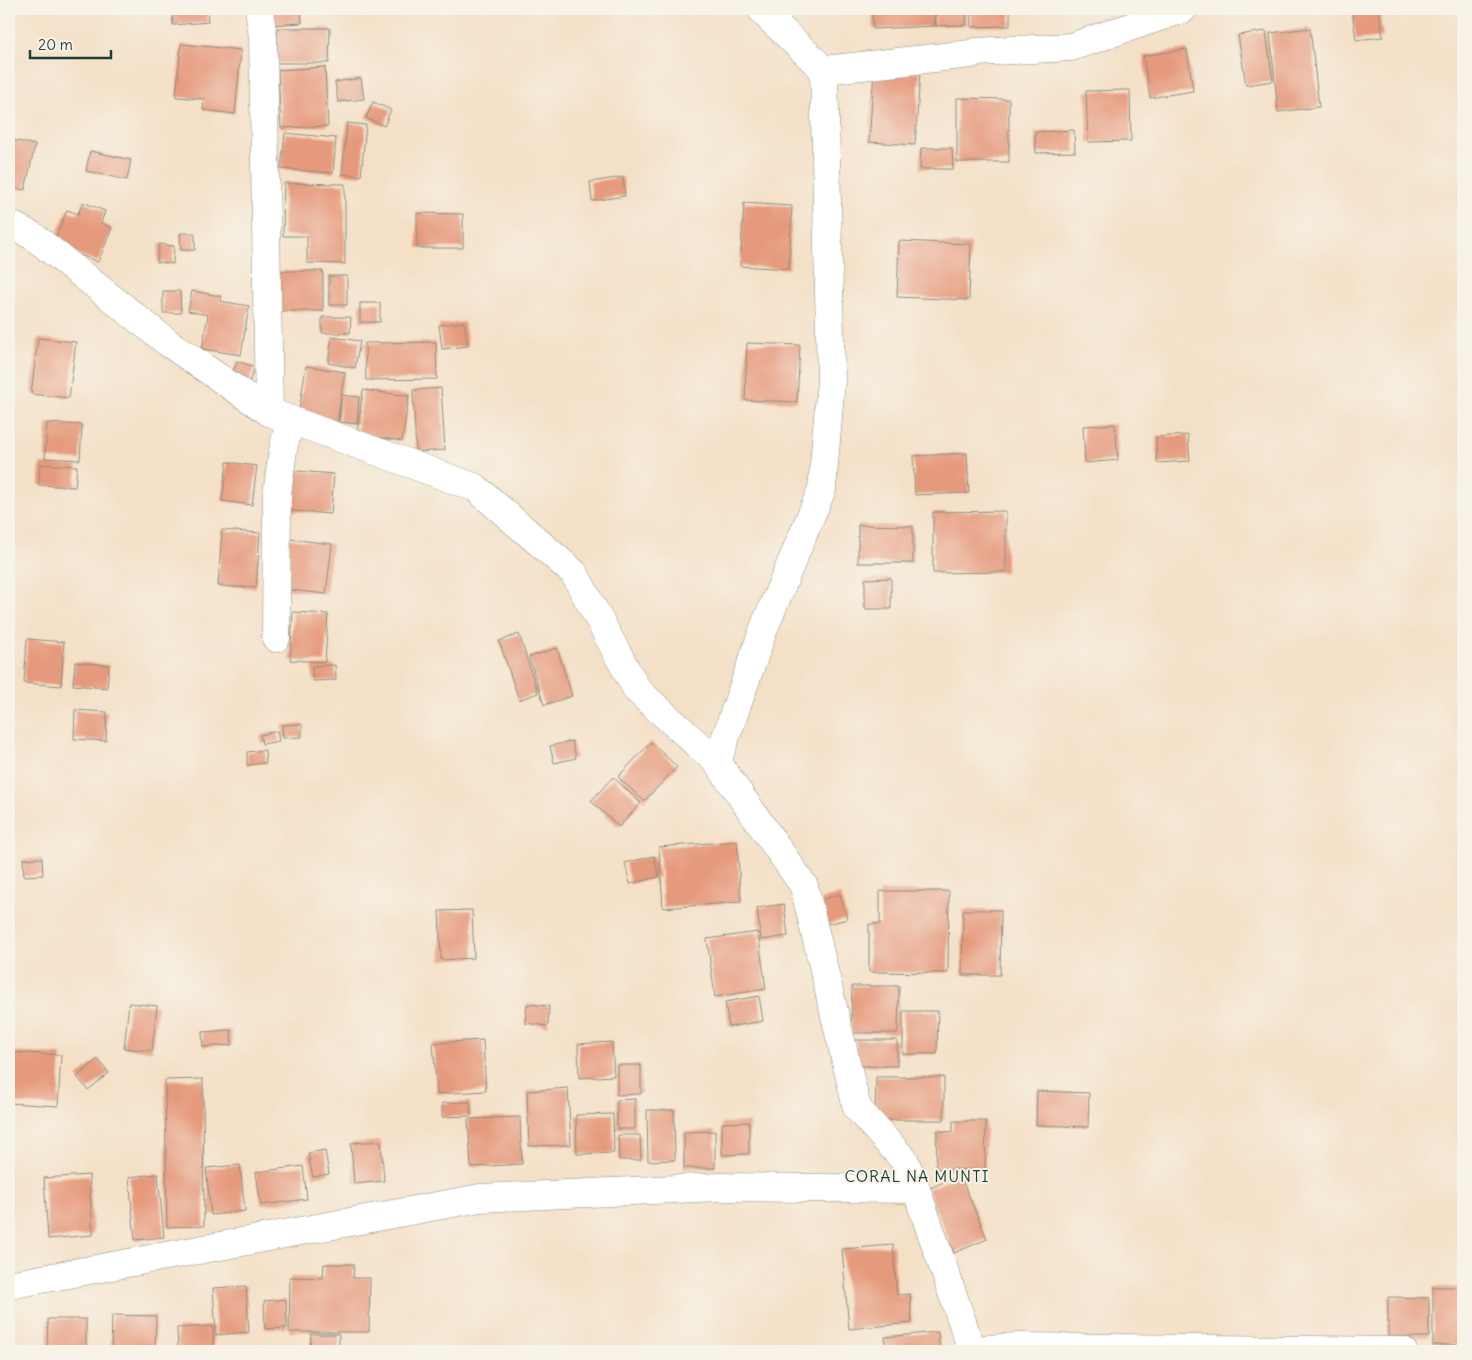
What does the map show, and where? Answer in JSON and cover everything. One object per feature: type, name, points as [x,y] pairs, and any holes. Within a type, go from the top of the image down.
[{"type":"street","points":[[259,9],[263,37],[279,416],[283,450],[277,494],[276,638]]},
{"type":"street","points":[[718,762],[764,628],[822,488],[832,380],[824,70],[761,9]]},
{"type":"street","points":[[824,70],[976,52],[1071,47],[1183,9]]},
{"type":"street","points":[[9,224],[33,236],[167,342],[279,416],[476,488],[574,573],[637,690],[718,762],[804,886],[857,1108],[905,1161],[972,1351],[1018,1347],[1403,1351]]},
{"type":"street","points":[[9,1285],[480,1198],[719,1187],[916,1189]]},
{"type":"building","points":[[172,9],[207,9],[208,22],[173,25]]},
{"type":"building","points":[[269,9],[301,9],[302,23],[270,25]]},
{"type":"building","points":[[872,9],[934,9],[935,26],[873,29]]},
{"type":"building","points":[[935,9],[966,9],[966,25],[936,26]]},
{"type":"building","points":[[970,9],[1010,9],[1010,26],[971,27]]},
{"type":"building","points":[[1352,9],[1379,9],[1383,37],[1356,40]]},
{"type":"building","points":[[1396,9],[1422,9],[1422,10],[1396,13]]},
{"type":"building","points":[[277,28],[330,28],[329,63],[277,63]]},
{"type":"building","points":[[1310,28],[1319,107],[1278,112],[1270,33]]},
{"type":"building","points":[[1266,31],[1273,81],[1246,85],[1238,35]]},
{"type":"building","points":[[181,44],[241,50],[235,114],[203,110],[204,99],[176,97]]},
{"type":"building","points":[[1187,49],[1193,91],[1150,98],[1143,56]]},
{"type":"building","points":[[325,67],[328,126],[281,128],[278,70]]},
{"type":"building","points":[[874,70],[920,73],[915,145],[869,142]]},
{"type":"building","points":[[361,78],[364,99],[338,102],[335,82]]},
{"type":"building","points":[[1130,90],[1131,141],[1088,142],[1086,91]]},
{"type":"building","points":[[957,98],[1009,99],[1009,162],[957,162]]},
{"type":"building","points":[[373,102],[391,110],[384,126],[366,118]]},
{"type":"building","points":[[347,123],[366,125],[361,176],[342,174]]},
{"type":"building","points":[[1074,130],[1075,152],[1036,153],[1035,132]]},
{"type":"building","points":[[285,133],[336,138],[333,173],[281,169]]},
{"type":"building","points":[[9,139],[35,145],[25,190],[9,187]]},
{"type":"building","points":[[921,148],[952,148],[953,169],[920,169]]},
{"type":"building","points":[[90,151],[131,160],[127,180],[86,171]]},
{"type":"building","points":[[623,177],[625,196],[592,201],[590,182]]},
{"type":"building","points":[[284,183],[345,184],[345,264],[307,263],[307,236],[283,236]]},
{"type":"building","points":[[83,202],[105,211],[101,223],[112,228],[98,262],[53,244],[67,210],[78,214]]},
{"type":"building","points":[[744,203],[792,206],[789,269],[740,266]]},
{"type":"building","points":[[417,213],[463,214],[463,248],[417,248]]},
{"type":"building","points":[[180,233],[195,233],[195,250],[181,250]]},
{"type":"building","points":[[899,241],[971,244],[969,300],[897,297]]},
{"type":"building","points":[[159,244],[174,246],[173,264],[157,262]]},
{"type":"building","points":[[279,271],[323,271],[323,311],[278,311]]},
{"type":"building","points":[[329,276],[347,276],[347,305],[329,305]]},
{"type":"building","points":[[163,291],[180,291],[181,313],[163,313]]},
{"type":"building","points":[[192,291],[221,296],[220,301],[249,306],[241,355],[202,349],[208,315],[188,311]]},
{"type":"building","points":[[360,303],[380,303],[380,322],[360,322]]},
{"type":"building","points":[[322,317],[351,317],[350,333],[322,333]]},
{"type":"building","points":[[464,322],[468,346],[442,349],[439,325]]},
{"type":"building","points":[[332,337],[360,341],[355,368],[328,363]]},
{"type":"building","points":[[38,338],[76,342],[69,398],[31,394]]},
{"type":"building","points":[[436,342],[437,379],[366,380],[365,343]]},
{"type":"building","points":[[747,343],[800,345],[797,402],[745,400]]},
{"type":"building","points":[[237,361],[255,367],[247,387],[230,381]]},
{"type":"building","points":[[306,366],[345,372],[341,395],[359,397],[357,424],[339,422],[341,397],[337,423],[298,417]]},
{"type":"building","points":[[441,388],[445,450],[416,452],[413,390]]},
{"type":"building","points":[[363,390],[409,396],[402,441],[357,434]]},
{"type":"building","points":[[47,423],[82,425],[80,460],[45,458]]},
{"type":"building","points":[[1115,424],[1118,460],[1085,463],[1083,426]]},
{"type":"building","points":[[1188,435],[1190,461],[1157,463],[1156,437]]},
{"type":"building","points":[[967,453],[969,493],[915,495],[913,456]]},
{"type":"building","points":[[227,462],[257,466],[252,505],[222,501]]},
{"type":"building","points":[[40,464],[77,466],[75,487],[39,485]]},
{"type":"building","points":[[285,470],[334,474],[331,514],[282,510]]},
{"type":"building","points":[[1006,511],[1006,572],[933,573],[933,512]]},
{"type":"building","points":[[858,525],[913,526],[913,563],[858,563]]},
{"type":"building","points":[[222,530],[260,533],[256,588],[218,586]]},
{"type":"building","points":[[289,539],[332,544],[326,594],[282,589]]},
{"type":"building","points":[[891,578],[891,609],[865,609],[865,579]]},
{"type":"building","points":[[293,612],[328,614],[325,662],[290,660]]},
{"type":"building","points":[[519,634],[538,693],[519,700],[499,641]]},
{"type":"building","points":[[27,639],[64,642],[61,686],[24,683]]},
{"type":"building","points":[[557,648],[572,696],[544,705],[529,657]]},
{"type":"building","points":[[75,662],[109,665],[107,688],[73,685]]},
{"type":"building","points":[[335,665],[336,680],[313,681],[312,666]]},
{"type":"building","points":[[75,710],[107,712],[106,741],[74,739]]},
{"type":"building","points":[[302,724],[302,737],[283,738],[282,725]]},
{"type":"building","points":[[277,731],[279,741],[262,744],[260,735]]},
{"type":"building","points":[[572,741],[576,758],[554,763],[550,746]]},
{"type":"building","points":[[651,742],[677,767],[644,801],[618,777]]},
{"type":"building","points":[[265,750],[266,763],[247,765],[247,752]]},
{"type":"building","points":[[613,777],[641,803],[619,827],[591,801]]},
{"type":"building","points":[[737,841],[741,902],[663,908],[659,847]]},
{"type":"building","points":[[654,856],[659,877],[630,884],[625,863]]},
{"type":"building","points":[[42,858],[43,875],[24,876],[23,859]]},
{"type":"building","points":[[880,891],[949,891],[948,973],[869,972],[869,924],[880,924]]},
{"type":"building","points":[[840,894],[847,919],[828,924],[821,900]]},
{"type":"building","points":[[784,904],[788,936],[761,940],[757,908]]},
{"type":"building","points":[[472,910],[474,958],[441,960],[439,911]]},
{"type":"building","points":[[963,910],[1001,910],[1000,975],[962,975]]},
{"type":"building","points":[[758,932],[766,989],[715,997],[707,939]]},
{"type":"building","points":[[852,986],[899,986],[898,1033],[851,1033]]},
{"type":"building","points":[[759,996],[763,1021],[729,1027],[725,1002]]},
{"type":"building","points":[[129,1003],[157,1006],[152,1051],[124,1048]]},
{"type":"building","points":[[527,1004],[549,1006],[548,1026],[525,1023]]},
{"type":"building","points":[[903,1011],[938,1011],[937,1054],[903,1054]]},
{"type":"building","points":[[231,1030],[232,1045],[203,1047],[202,1032]]},
{"type":"building","points":[[483,1040],[486,1091],[437,1094],[433,1043]]},
{"type":"building","points":[[856,1040],[897,1040],[897,1066],[855,1066]]},
{"type":"building","points":[[612,1042],[614,1076],[579,1078],[578,1044]]},
{"type":"building","points":[[11,1052],[61,1055],[58,1106],[9,1103]]},
{"type":"building","points":[[98,1059],[109,1073],[88,1090],[77,1077]]},
{"type":"building","points":[[617,1065],[641,1065],[641,1094],[617,1095]]},
{"type":"building","points":[[876,1077],[944,1077],[944,1120],[875,1120]]},
{"type":"building","points":[[203,1079],[204,1226],[167,1227],[165,1080]]},
{"type":"building","points":[[568,1088],[571,1145],[529,1146],[527,1091]]},
{"type":"building","points":[[1037,1091],[1089,1093],[1088,1127],[1036,1125]]},
{"type":"building","points":[[635,1099],[635,1129],[617,1129],[617,1100]]},
{"type":"building","points":[[470,1102],[471,1116],[442,1117],[442,1103]]},
{"type":"building","points":[[647,1110],[674,1110],[675,1160],[648,1161]]},
{"type":"building","points":[[613,1114],[614,1153],[577,1154],[576,1115]]},
{"type":"building","points":[[520,1117],[522,1164],[471,1167],[468,1119]]},
{"type":"building","points":[[953,1121],[986,1121],[985,1170],[936,1169],[937,1131],[953,1132]]},
{"type":"building","points":[[749,1122],[749,1154],[722,1155],[722,1123]]},
{"type":"building","points":[[715,1131],[715,1168],[684,1168],[684,1132]]},
{"type":"building","points":[[618,1135],[640,1135],[641,1160],[619,1160]]},
{"type":"building","points":[[381,1141],[384,1181],[354,1184],[351,1143]]},
{"type":"building","points":[[325,1150],[329,1174],[313,1177],[308,1153]]},
{"type":"building","points":[[240,1165],[245,1211],[211,1215],[206,1168]]},
{"type":"building","points":[[303,1166],[307,1199],[261,1205],[256,1172]]},
{"type":"building","points":[[158,1174],[164,1237],[135,1240],[129,1177]]},
{"type":"building","points":[[89,1175],[93,1235],[48,1239],[44,1178]]},
{"type":"building","points":[[960,1175],[987,1239],[954,1253],[928,1189]]},
{"type":"building","points":[[893,1245],[897,1295],[910,1294],[912,1323],[849,1329],[842,1249]]},
{"type":"building","points":[[324,1264],[354,1264],[353,1278],[370,1278],[369,1332],[289,1332],[290,1277],[323,1278]]},
{"type":"building","points":[[246,1286],[249,1332],[216,1335],[213,1288]]},
{"type":"building","points":[[1433,1287],[1463,1287],[1463,1345],[1433,1345]]},
{"type":"building","points":[[1388,1297],[1429,1298],[1429,1337],[1388,1337]]},
{"type":"building","points":[[286,1299],[287,1328],[265,1329],[264,1301]]},
{"type":"building","points":[[112,1315],[156,1316],[155,1351],[111,1351]]},
{"type":"building","points":[[48,1319],[86,1319],[86,1351],[47,1351]]},
{"type":"building","points":[[213,1326],[214,1351],[178,1351],[177,1328]]},
{"type":"building","points":[[938,1332],[940,1351],[886,1351],[885,1337]]},
{"type":"building","points":[[311,1334],[339,1334],[339,1350],[310,1350]]},
{"type":"district","name":"CORAL NA MUNTI","points":[[917,1176]]}]
